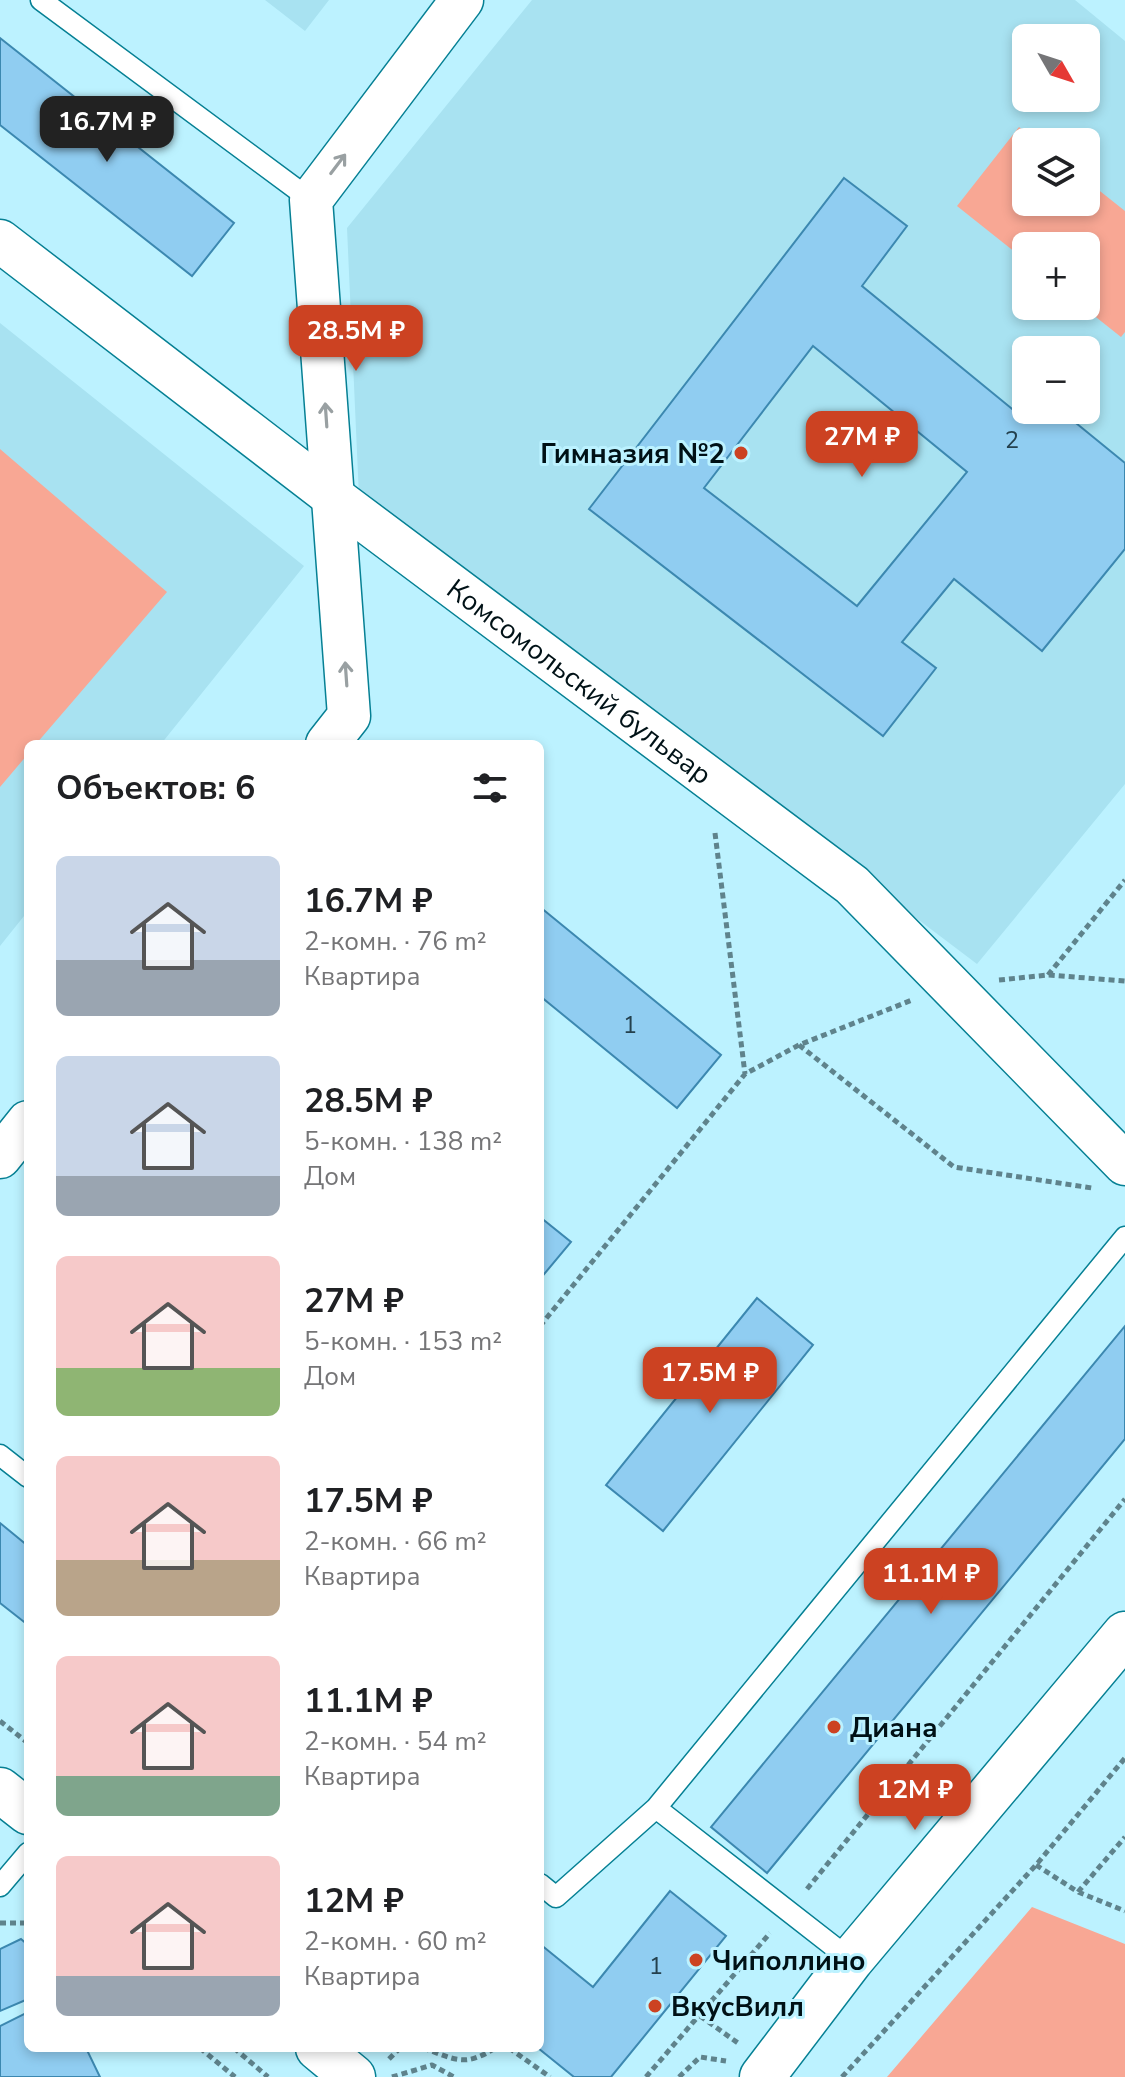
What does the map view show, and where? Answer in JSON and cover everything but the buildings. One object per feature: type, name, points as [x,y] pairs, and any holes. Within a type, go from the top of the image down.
[{"type":"street","points":[[330,740],[349,716],[311,200],[462,0]]},
{"type":"street","name":"Комсомольский бульвар","points":[[0,241],[332,496],[852,885],[949,985],[1109,1176]]},
{"type":"street","points":[[0,1157],[24,1127]]},
{"type":"street","points":[[762,2077],[851,1960],[1125,1634]]},
{"type":"street","points":[[0,1790],[24,1809]]},
{"type":"street","points":[[323,2052],[353,2077]]},
{"type":"lane","points":[[41,0],[311,200]]},
{"type":"lane","points":[[544,1887],[556,1897],[656,1808],[1125,1237]]},
{"type":"lane","points":[[0,1455],[24,1474]]},
{"type":"lane","points":[[656,1808],[851,1960]]},
{"type":"lane","points":[[0,1886],[24,1858]]},
{"type":"path","points":[[708,780],[745,1074]]},
{"type":"path","points":[[1048,975],[1125,880]]},
{"type":"path","points":[[544,1321],[745,1074],[799,1045],[949,985],[1048,975],[1125,981]]},
{"type":"path","points":[[799,1045],[954,1167],[1109,1176]]},
{"type":"path","points":[[646,2077],[787,1913],[1125,1499]]},
{"type":"path","points":[[0,1721],[24,1740]]},
{"type":"path","points":[[842,2077],[1036,1865],[1125,1758]]},
{"type":"path","points":[[1078,1892],[1125,1837]]},
{"type":"path","points":[[1036,1865],[1078,1892],[1125,1911]]},
{"type":"path","points":[[0,1923],[24,1923]]},
{"type":"path","points":[[205,2052],[235,2077]]},
{"type":"path","points":[[239,2052],[268,2077]]},
{"type":"path","points":[[434,2052],[462,2062],[476,2061],[489,2052]]},
{"type":"path","points":[[515,2052],[550,2077]]},
{"type":"path","points":[[391,2077],[432,2065],[454,2077]]},
{"type":"shaded area","points":[[265,0],[329,0],[305,31]]},
{"type":"shaded area","name":"Гимназия №2","points":[[532,0],[1075,0],[1125,41],[1125,784],[977,964],[359,497],[347,228]]},
{"type":"shaded area","points":[[1012,136],[1012,216],[1100,216],[1100,191],[1125,211],[1125,332],[1121,337],[1100,320],[1100,232],[1012,232],[1012,250],[957,206]]},
{"type":"shaded area","points":[[0,323],[304,566],[164,740],[24,740],[24,916],[0,946]]},
{"type":"shaded area","points":[[0,449],[167,592],[39,740],[24,740],[24,759],[0,787]]},
{"type":"shaded area","points":[[1032,1907],[1125,1944],[1125,2077],[887,2077]]},
{"type":"place","name":"Гимназия №2","points":[[741,453]]},
{"type":"place","name":"Диана","points":[[834,1727]]},
{"type":"place","name":"Чиполлино","points":[[696,1960]]},
{"type":"place","name":"ВкусВилл","points":[[655,2006]]}]
